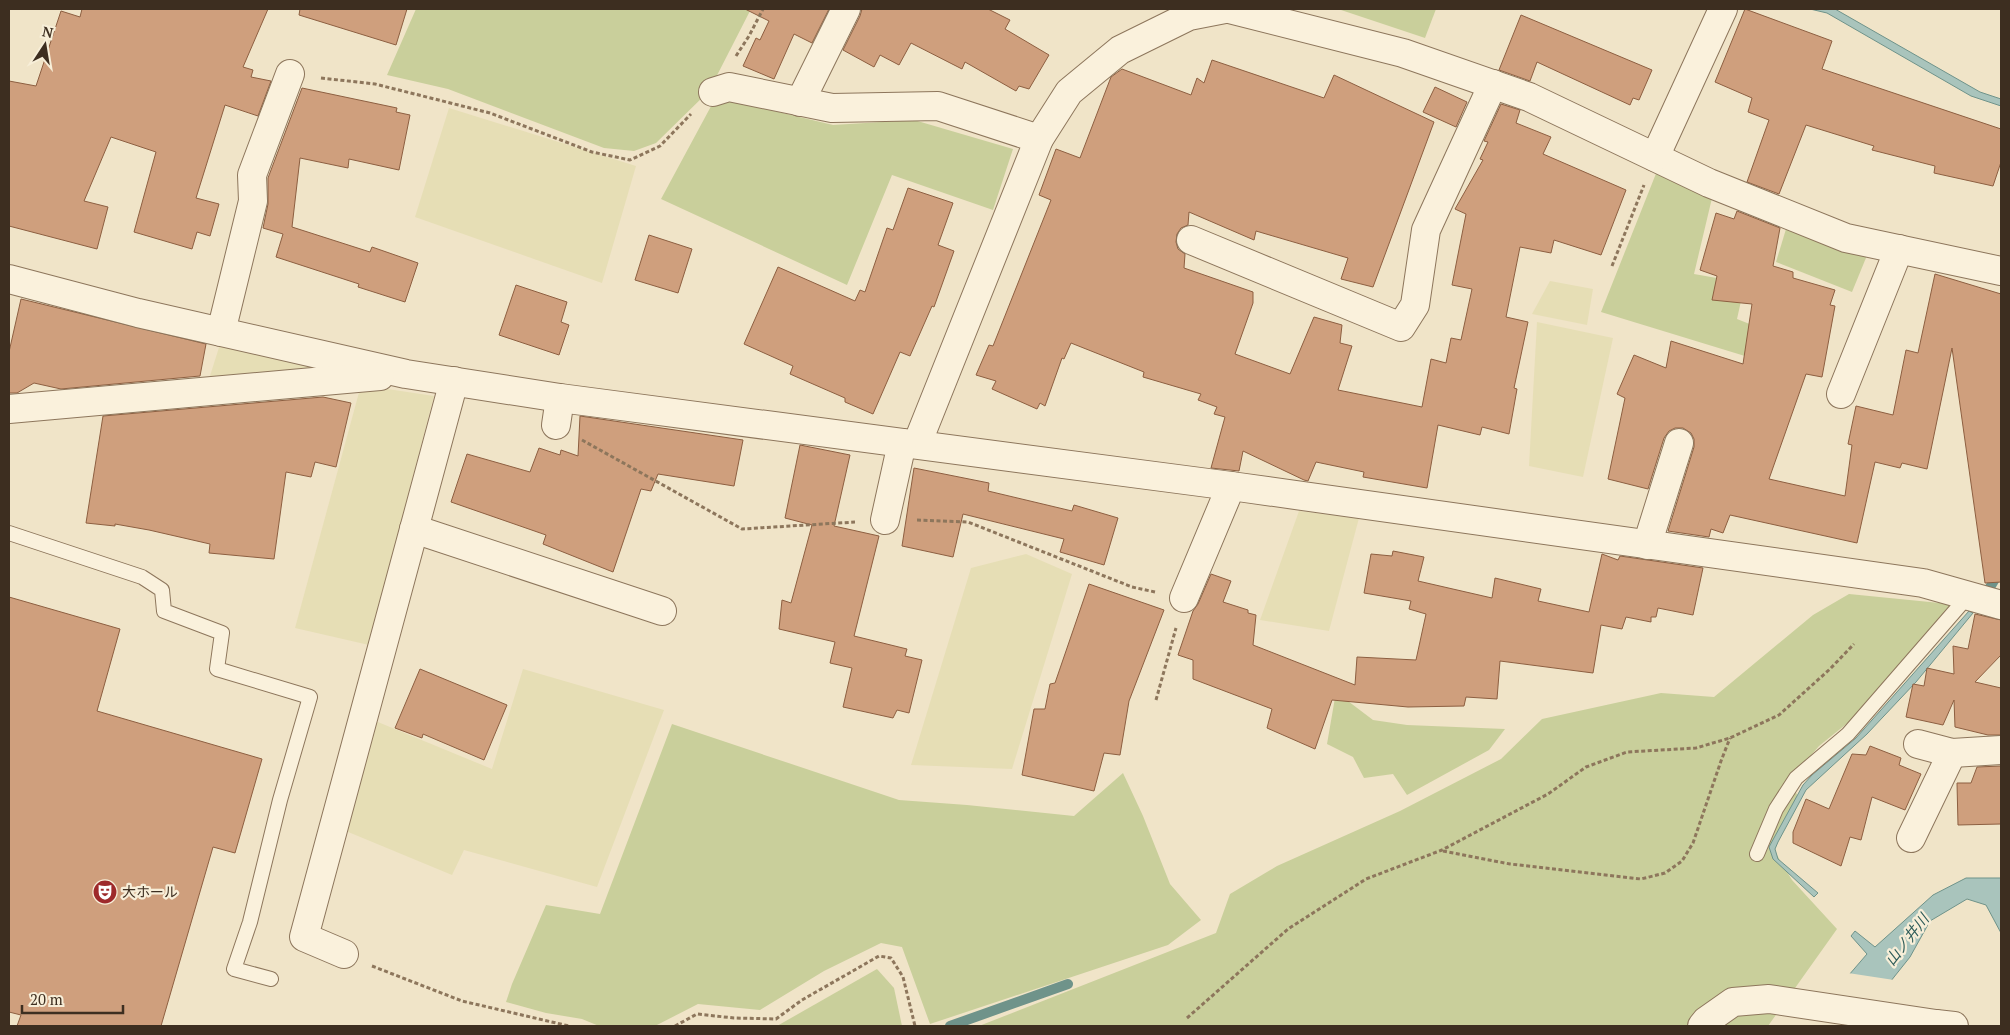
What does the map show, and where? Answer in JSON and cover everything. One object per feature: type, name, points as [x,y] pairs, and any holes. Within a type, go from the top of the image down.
[{"type":"street","points":[[800,102],[846,9]]},
{"type":"street","points":[[885,520],[909,444],[1039,139],[1069,92],[1120,50],[1189,16],[1225,9]]},
{"type":"street","points":[[1229,9],[1403,53],[1529,97],[1709,182],[1846,238],[2001,271]]},
{"type":"street","points":[[1655,157],[1723,9]]},
{"type":"street","points":[[221,332],[253,201],[252,175],[290,74]]},
{"type":"street","points":[[1191,240],[1401,327],[1415,305],[1426,230],[1493,84]]},
{"type":"street","points":[[713,92],[729,87],[832,108],[938,106],[1039,139]]},
{"type":"street","points":[[1841,394],[1899,249]]},
{"type":"street","points":[[9,279],[138,313],[406,374],[560,398],[1231,486],[1922,583],[2001,605]]},
{"type":"street","points":[[9,409],[406,374]]},
{"type":"street","points":[[344,954],[304,937],[454,381]]},
{"type":"street","points":[[556,425],[560,398]]},
{"type":"street","points":[[1647,545],[1679,443]]},
{"type":"street","points":[[1184,598],[1231,486]]},
{"type":"street","points":[[414,529],[662,611]]},
{"type":"street","points":[[1918,744],[1952,753],[2001,750]]},
{"type":"street","points":[[1911,838],[1952,753]]},
{"type":"street","points":[[1702,1026],[1706,1021],[1733,1002],[1768,999],[1945,1025]]},
{"type":"lane","points":[[9,533],[142,577],[162,590],[164,611],[222,633],[217,668],[310,697],[280,800],[250,922],[234,969],[271,980]]},
{"type":"lane","points":[[1757,854],[1776,809],[1796,778],[1848,734],[1968,596]]},
{"type":"path","points":[[290,74],[375,84],[490,113],[592,152],[630,160],[660,146],[713,92],[749,36],[763,9]]},
{"type":"path","points":[[1612,266],[1655,157]]},
{"type":"path","points":[[556,425],[742,529],[885,520],[968,522],[1132,587],[1184,598],[1156,700]]},
{"type":"path","points":[[1187,1018],[1288,930],[1366,879],[1442,850],[1548,794],[1586,767],[1627,752],[1696,748],[1730,738],[1779,715],[1830,670],[1854,644]]},
{"type":"path","points":[[1442,850],[1510,864],[1641,879],[1665,872],[1682,861],[1693,843],[1730,738]]},
{"type":"path","points":[[344,954],[462,1001],[569,1026]]},
{"type":"path","points":[[675,1026],[697,1014],[734,1018],[776,1018],[802,1000],[879,956],[892,958],[903,977],[915,1026]]},
{"type":"shaded area","points":[[449,108],[636,166],[602,283],[415,217]]},
{"type":"shaded area","points":[[1550,281],[1593,289],[1587,325],[1532,314]]},
{"type":"shaded area","points":[[1537,322],[1613,338],[1583,477],[1529,466]]},
{"type":"shaded area","points":[[222,338],[313,358],[313,369],[209,379]]},
{"type":"shaded area","points":[[361,385],[434,396],[369,645],[295,628]]},
{"type":"shaded area","points":[[1299,511],[1359,518],[1329,631],[1260,620]]},
{"type":"shaded area","points":[[1026,554],[1072,574],[1012,769],[911,765],[971,568]]},
{"type":"shaded area","points":[[523,669],[664,710],[597,887],[464,850],[452,875],[341,829],[373,720],[492,769]]},
{"type":"green space","points":[[416,9],[751,9],[709,91],[656,143],[634,151],[604,148],[448,89],[387,75]]},
{"type":"green space","points":[[1338,9],[1436,9],[1425,38]]},
{"type":"green space","points":[[716,97],[833,125],[914,120],[1013,149],[993,210],[892,175],[847,285],[661,199]]},
{"type":"green space","points":[[1657,171],[1712,198],[1694,274],[1745,283],[1737,319],[1805,346],[1797,372],[1601,312]]},
{"type":"green space","points":[[1786,229],[1868,253],[1852,292],[1776,262]]},
{"type":"green space","points":[[1849,594],[1960,605],[1855,717],[1819,746],[1790,780],[1800,801],[1772,847],[1792,880],[1837,929],[1768,1026],[979,1026],[1216,933],[1230,894],[1277,866],[1400,811],[1501,759],[1542,719],[1661,693],[1714,697],[1813,615]]},
{"type":"green space","points":[[1336,692],[1373,720],[1407,725],[1505,729],[1489,750],[1407,795],[1393,774],[1364,778],[1353,757],[1327,744]]},
{"type":"green space","points":[[672,724],[899,800],[1074,816],[1123,773],[1143,816],[1170,884],[1201,920],[1168,945],[930,1024],[902,947],[881,943],[824,971],[760,1010],[698,1004],[655,1026],[599,1026],[582,1019],[546,1013],[506,1002],[546,905],[600,914]]},
{"type":"green space","points":[[877,969],[894,988],[902,1026],[777,1026]]},
{"type":"water","points":[[1810,9],[1835,9],[1980,92],[2001,99],[2001,106],[1971,96],[1827,13]]},
{"type":"water","points":[[1969,611],[1973,613],[1916,682],[1867,734],[1806,790],[1775,849],[1778,859],[1818,893],[1814,897],[1773,859],[1769,847],[1803,785],[1812,775],[1856,738]]},
{"type":"water","name":"山ノ井川","points":[[1966,878],[2001,878],[2001,933],[1986,905],[1967,899],[1930,921],[1910,957],[1855,1026],[1805,1026],[1867,954],[1851,936],[1855,931],[1875,947],[1933,895]]},
{"type":"pier","points":[[1848,973],[1894,980],[1858,1026],[1803,1026]]},
{"type":"building","points":[[82,9],[268,9],[243,67],[253,70],[251,77],[271,81],[258,116],[225,105],[196,198],[219,204],[210,236],[197,232],[192,249],[134,232],[156,152],[111,137],[84,201],[108,207],[97,249],[9,226],[9,81],[36,86],[61,11],[80,17]]},
{"type":"building","points":[[300,9],[407,9],[396,45],[299,15]]},
{"type":"building","points":[[745,9],[829,9],[812,43],[794,34],[774,79],[743,66],[756,38],[760,40],[769,21]]},
{"type":"building","points":[[862,9],[988,9],[1010,20],[1005,29],[1049,55],[1029,89],[1019,86],[1016,91],[965,62],[962,69],[911,43],[899,65],[880,55],[874,67],[843,50]]},
{"type":"building","points":[[1745,9],[1832,41],[1822,69],[2001,129],[2001,162],[1993,186],[1934,173],[1935,166],[1872,150],[1874,146],[1806,125],[1779,194],[1747,182],[1769,120],[1748,112],[1752,98],[1715,82]]},
{"type":"building","points":[[1521,15],[1652,70],[1639,100],[1633,98],[1630,105],[1537,62],[1530,81],[1499,70]]},
{"type":"building","points":[[1212,60],[1324,98],[1334,75],[1434,122],[1373,287],[1341,279],[1348,258],[1256,231],[1254,240],[1189,212],[1188,225],[1181,228],[1177,234],[1176,242],[1178,249],[1185,254],[1184,268],[1253,292],[1253,303],[1235,354],[1290,374],[1314,317],[1342,325],[1340,343],[1352,346],[1338,390],[1422,407],[1431,359],[1446,363],[1451,338],[1461,340],[1472,289],[1452,285],[1466,214],[1455,209],[1483,160],[1480,159],[1488,142],[1484,141],[1501,104],[1520,110],[1516,123],[1551,137],[1543,154],[1626,190],[1601,255],[1554,240],[1551,253],[1520,247],[1506,317],[1528,322],[1514,388],[1517,389],[1509,434],[1482,427],[1480,435],[1438,425],[1427,488],[1363,477],[1364,472],[1316,462],[1308,481],[1243,451],[1239,471],[1211,468],[1225,417],[1214,414],[1217,407],[1198,400],[1201,394],[1143,377],[1144,372],[1071,343],[1064,359],[1062,358],[1045,406],[1040,403],[1037,409],[992,389],[996,381],[976,375],[989,345],[993,346],[1051,200],[1039,195],[1056,149],[1080,158],[1111,77],[1122,69],[1191,95],[1197,78],[1204,83]]},
{"type":"building","points":[[1435,87],[1467,102],[1456,127],[1423,112]]},
{"type":"building","points":[[302,88],[397,108],[396,112],[410,115],[399,170],[349,159],[348,168],[300,158],[292,227],[370,252],[372,247],[418,263],[405,302],[358,287],[359,284],[276,257],[283,234],[263,228],[268,204],[268,178]]},
{"type":"building","points":[[908,188],[953,203],[938,245],[954,251],[934,307],[932,306],[910,356],[900,352],[873,414],[845,402],[845,398],[790,374],[793,366],[744,344],[778,267],[855,301],[860,290],[865,292],[887,228],[893,230]]},
{"type":"building","points":[[1737,211],[1780,228],[1773,266],[1793,272],[1793,278],[1835,290],[1830,305],[1835,306],[1822,377],[1806,374],[1769,479],[1845,496],[1852,445],[1848,444],[1856,406],[1893,415],[1906,350],[1918,353],[1935,274],[2001,294],[2001,582],[1985,583],[1952,348],[1927,469],[1902,463],[1900,468],[1875,462],[1857,543],[1730,515],[1723,533],[1711,529],[1709,537],[1668,531],[1694,447],[1694,439],[1691,433],[1683,428],[1675,428],[1669,431],[1664,438],[1648,489],[1608,479],[1625,398],[1617,394],[1634,355],[1666,368],[1671,341],[1743,364],[1752,304],[1712,300],[1717,276],[1700,270],[1716,213],[1734,219]]},
{"type":"building","points":[[649,235],[692,249],[678,293],[635,280]]},
{"type":"building","points":[[516,285],[567,302],[561,322],[569,325],[559,355],[499,335]]},
{"type":"building","points":[[21,299],[206,344],[200,376],[61,389],[34,383],[17,393],[9,393],[9,352]]},
{"type":"building","points":[[323,397],[351,403],[336,467],[315,462],[311,477],[286,472],[274,559],[209,553],[210,544],[115,524],[115,526],[86,523],[103,416]]},
{"type":"building","points":[[580,416],[743,440],[734,486],[658,474],[651,491],[641,489],[613,572],[543,544],[546,535],[451,502],[467,454],[530,472],[539,448],[560,455],[561,450],[578,456]]},
{"type":"building","points":[[800,445],[850,455],[834,526],[879,536],[854,636],[907,649],[905,656],[922,660],[909,713],[897,710],[893,718],[843,707],[852,668],[830,663],[835,642],[779,629],[782,600],[791,603],[812,525],[785,518]]},
{"type":"building","points":[[914,468],[989,483],[988,491],[1072,511],[1074,505],[1118,518],[1104,565],[1060,552],[1064,539],[963,514],[953,557],[902,546]]},
{"type":"building","points":[[1393,551],[1424,557],[1418,581],[1492,598],[1495,578],[1541,589],[1538,601],[1589,612],[1602,554],[1618,560],[1620,556],[1703,568],[1693,615],[1658,608],[1656,617],[1651,617],[1651,622],[1626,617],[1622,629],[1601,625],[1593,673],[1500,661],[1497,699],[1466,697],[1464,706],[1408,707],[1332,700],[1315,749],[1267,728],[1272,709],[1193,679],[1193,660],[1178,655],[1193,611],[1211,574],[1231,581],[1223,602],[1248,610],[1248,613],[1256,615],[1253,645],[1355,685],[1357,657],[1416,660],[1426,614],[1409,609],[1411,601],[1364,593],[1371,554],[1392,556]]},
{"type":"building","points":[[1089,584],[1164,610],[1129,701],[1120,755],[1104,753],[1094,791],[1022,775],[1034,709],[1045,709],[1050,684],[1055,683]]},
{"type":"building","points":[[9,597],[120,629],[97,711],[262,759],[235,853],[213,847],[161,1026],[17,1026],[21,1015],[9,1012]]},
{"type":"building","points":[[1975,614],[2001,620],[2001,655],[1975,682],[2001,688],[2001,735],[1988,735],[1955,727],[1954,700],[1943,725],[1906,717],[1913,684],[1924,686],[1927,668],[1954,674],[1953,646],[1968,649]]},
{"type":"building","points":[[420,669],[507,705],[484,760],[423,734],[422,738],[395,728]]},
{"type":"building","points":[[1870,746],[1901,758],[1899,765],[1921,774],[1905,810],[1872,797],[1861,840],[1850,837],[1841,866],[1793,843],[1793,832],[1806,799],[1829,809],[1852,754],[1866,755]]},
{"type":"building","points":[[2001,766],[2001,824],[1958,825],[1957,783],[1971,783],[1977,767]]},
{"type":"waterway","points":[[1989,589],[2001,569]]},
{"type":"waterway","points":[[950,1026],[1068,984]]},
{"type":"place","name":"大ホール","points":[[105,892]]}]
